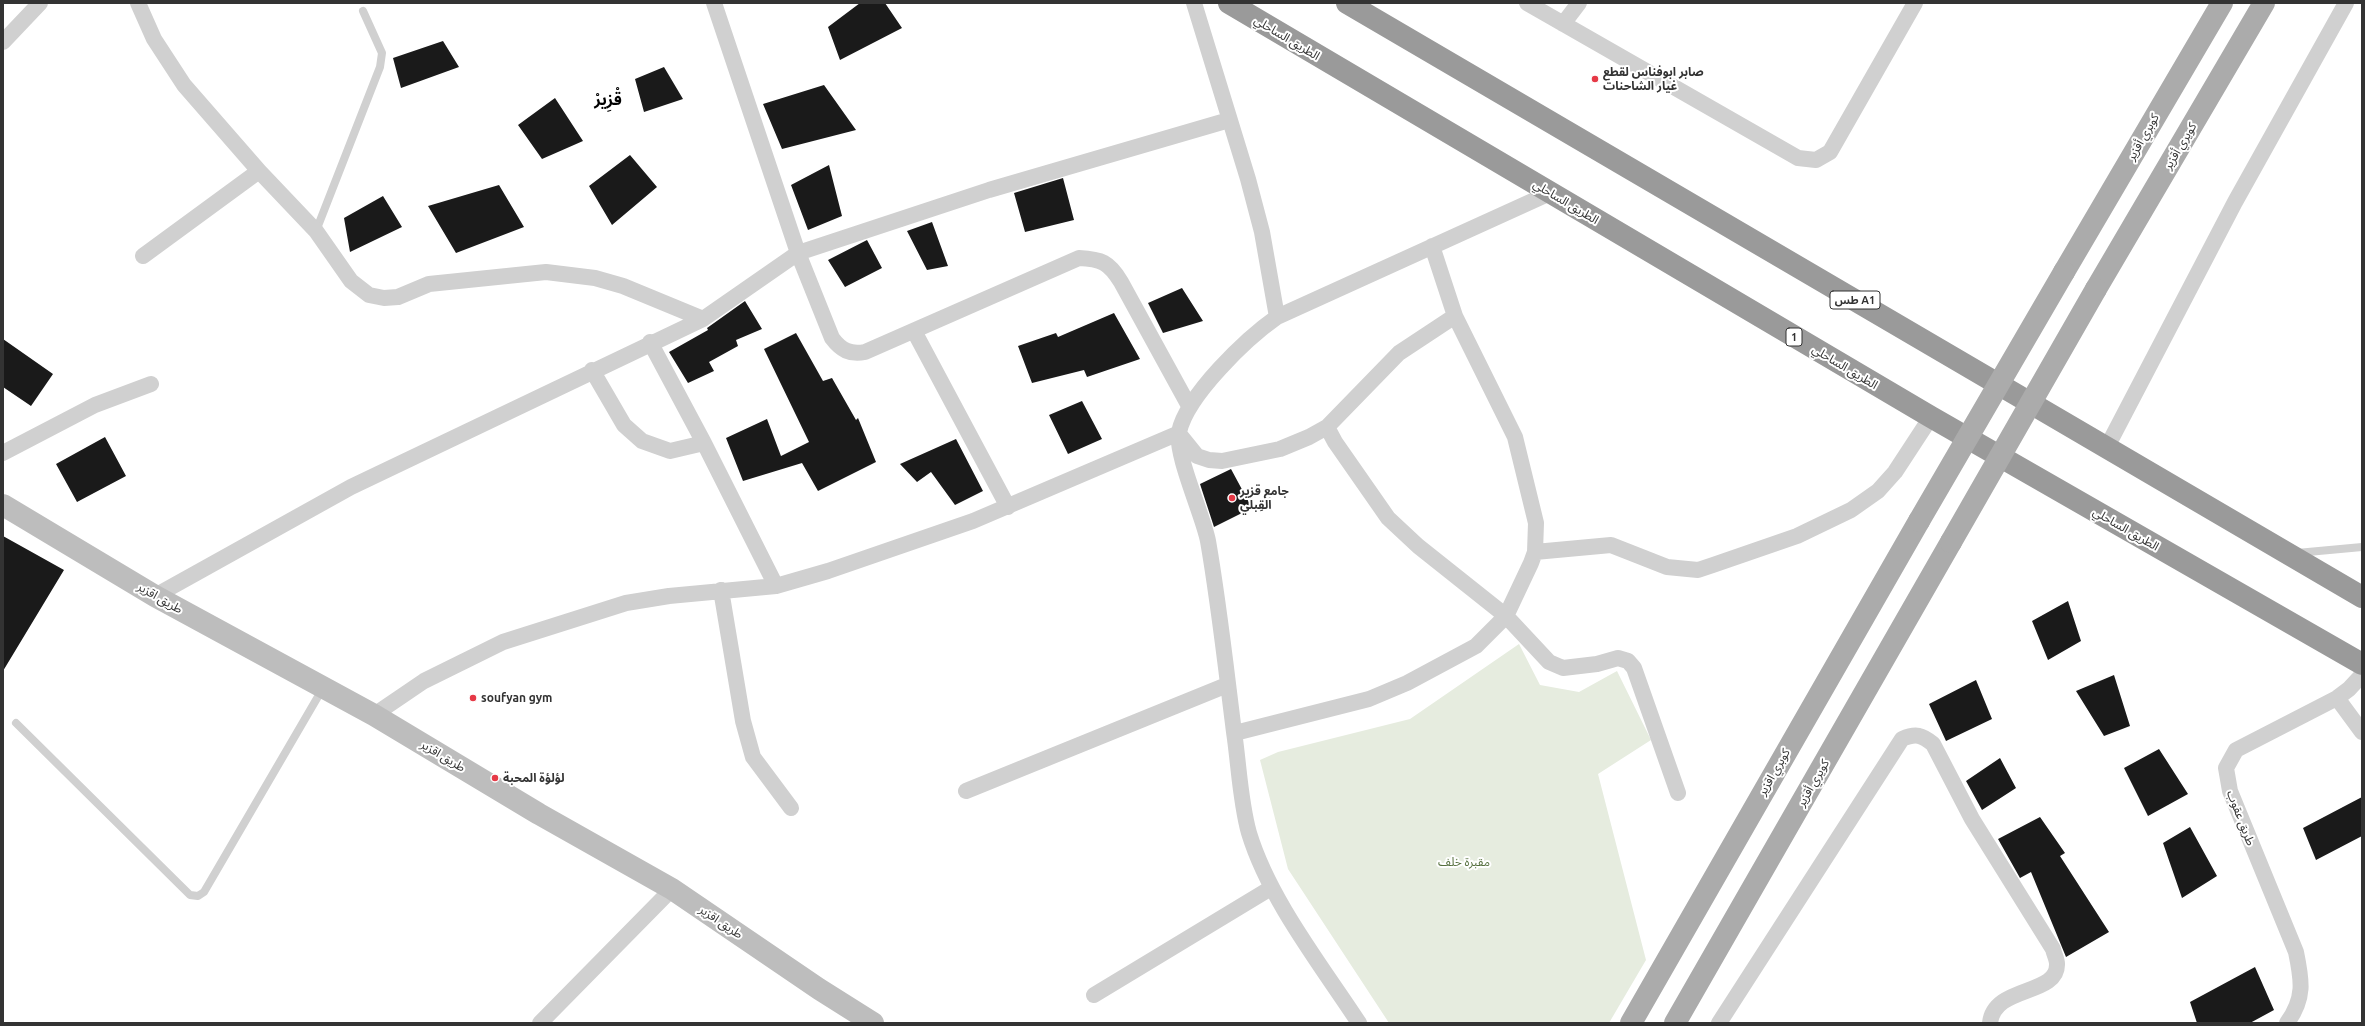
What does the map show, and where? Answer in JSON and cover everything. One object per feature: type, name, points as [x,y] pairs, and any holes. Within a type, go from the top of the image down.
[{"type":"highway","name":"الطريق الساحلي","points":[[1229,3],[1931,417],[2362,664]]},
{"type":"highway","name":"طس A1","points":[[1347,3],[2362,597]]},
{"type":"main road","name":"كوبري أقزير","points":[[1919,521],[2222,3]]},
{"type":"main road","name":"كويري أقزير","points":[[1675,1023],[2096,289],[2264,3]]},
{"type":"main road","name":"كوبري اقزير","points":[[1631,1023],[1919,521]]},
{"type":"street","points":[[138,3],[154,39],[184,85],[259,171],[316,231],[351,281],[369,295],[398,297],[429,284],[546,272],[595,278],[623,286],[703,319]]},
{"type":"street","points":[[714,3],[798,253],[832,338],[845,351],[856,354],[865,352],[1079,258],[1099,259],[1113,269],[1121,282],[1189,406]]},
{"type":"street","points":[[1194,3],[1248,179],[1262,232],[1278,317]]},
{"type":"street","points":[[1527,3],[1798,158],[1816,160],[1830,152],[1915,3]]},
{"type":"street","points":[[1563,24],[1579,3]]},
{"type":"street","points":[[2107,447],[2235,202],[2346,3]]},
{"type":"street","points":[[3,42],[34,6]]},
{"type":"street","points":[[155,596],[351,487],[650,342],[703,319],[798,253],[989,190],[1229,120]]},
{"type":"street","points":[[143,256],[259,171]]},
{"type":"street","points":[[1359,1023],[1271,888],[1249,833],[1238,766],[1215,581],[1207,535],[1192,493],[1179,434],[1189,406],[1222,367],[1264,326],[1278,317],[1550,193]]},
{"type":"street","points":[[1235,733],[1369,699],[1382,694],[1476,646],[1506,616],[1515,601],[1535,552],[1536,523],[1515,437],[1455,316],[1432,246]]},
{"type":"street","points":[[1179,434],[1197,456],[1209,460],[1222,461],[1280,449],[1327,427],[1399,353],[1455,316]]},
{"type":"street","points":[[914,331],[1008,507]]},
{"type":"street","points":[[650,342],[704,443],[776,586]]},
{"type":"street","points":[[592,370],[624,425],[642,441],[670,451],[704,443]]},
{"type":"street","points":[[3,454],[96,405],[151,384]]},
{"type":"street","points":[[1535,552],[1611,545],[1667,567],[1698,570],[1713,565],[1797,536],[1851,510],[1878,491],[1895,472],[1931,417]]},
{"type":"street","points":[[1327,427],[1335,442],[1388,518],[1418,546],[1506,616],[1549,662],[1563,668],[1597,664],[1618,658],[1628,661],[1634,668],[1678,793]]},
{"type":"street","points":[[374,715],[424,680],[503,642],[626,603],[721,590],[776,586],[828,571],[1008,507],[1179,434]]},
{"type":"street","name":"طريق اقزير","points":[[3,504],[155,596],[374,715],[539,814],[672,889],[819,989],[873,1023]]},
{"type":"street","points":[[721,590],[743,721],[753,757],[790,808]]},
{"type":"street","name":"طريق عقوب","points":[[2287,1023],[2297,1008],[2301,978],[2296,952],[2230,791],[2226,768],[2236,750],[2337,698],[2349,689],[2362,675]]},
{"type":"street","points":[[966,791],[1227,685]]},
{"type":"street","points":[[2337,698],[2362,732]]},
{"type":"street","points":[[1719,1023],[1902,739],[1913,734],[1923,736],[1933,744],[1972,819],[2053,949],[2057,965],[2052,977],[2036,989],[2009,997],[1996,1008],[1990,1023]]},
{"type":"street","points":[[1094,995],[1271,888]]},
{"type":"street","points":[[540,1023],[672,889]]},
{"type":"lane","points":[[316,231],[380,67],[382,53],[363,11]]},
{"type":"lane","points":[[2288,554],[2362,547]]},
{"type":"lane","points":[[16,723],[190,895],[198,896],[204,892],[324,688]]},
{"type":"green space","name":"مقبرة خلف","points":[[1519,644],[1540,685],[1579,692],[1617,671],[1651,740],[1598,774],[1646,960],[1609,1023],[1389,1023],[1288,869],[1260,760],[1278,752],[1410,719]]},
{"type":"building","points":[[860,3],[885,3],[902,28],[840,60],[828,27]]},
{"type":"building","points":[[443,41],[459,67],[401,88],[393,58]]},
{"type":"building","points":[[664,67],[683,99],[644,112],[635,79]]},
{"type":"building","points":[[824,85],[856,130],[782,149],[763,104]]},
{"type":"building","points":[[555,98],[583,141],[542,159],[518,125]]},
{"type":"building","points":[[630,155],[657,187],[612,225],[589,186]]},
{"type":"building","points":[[829,165],[842,216],[808,230],[791,185]]},
{"type":"building","points":[[1063,178],[1074,220],[1025,232],[1014,193]]},
{"type":"building","points":[[499,185],[524,227],[456,253],[428,206]]},
{"type":"building","points":[[383,196],[402,227],[350,252],[344,218]]},
{"type":"building","points":[[932,222],[948,266],[927,270],[907,231]]},
{"type":"building","points":[[867,240],[882,268],[845,287],[828,260]]},
{"type":"building","points":[[1182,288],[1203,321],[1163,333],[1148,303]]},
{"type":"building","points":[[745,301],[762,329],[736,340],[738,346],[709,362],[714,371],[688,383],[669,352],[708,330],[707,328]]},
{"type":"building","points":[[1114,313],[1140,359],[1087,377],[1084,370],[1032,383],[1018,346],[1056,333],[1058,337]]},
{"type":"building","points":[[796,333],[823,381],[832,378],[856,420],[858,418],[876,462],[818,491],[802,463],[743,481],[726,438],[767,419],[781,456],[809,442],[764,349]]},
{"type":"building","points":[[3,339],[53,374],[31,406],[3,387]]},
{"type":"building","points":[[1082,401],[1102,439],[1068,454],[1049,415]]},
{"type":"building","points":[[105,437],[126,476],[77,502],[56,464]]},
{"type":"building","points":[[956,439],[983,491],[955,505],[931,472],[917,482],[900,464]]},
{"type":"building","points":[[1231,469],[1252,508],[1214,527],[1200,484]]},
{"type":"building","points":[[3,536],[64,570],[3,671]]},
{"type":"building","points":[[2068,601],[2081,641],[2048,660],[2032,621]]},
{"type":"building","points":[[2114,675],[2130,726],[2104,736],[2076,691]]},
{"type":"building","points":[[1976,680],[1992,719],[1946,741],[1929,704]]},
{"type":"building","points":[[2159,749],[2188,794],[2148,816],[2124,768]]},
{"type":"building","points":[[2000,758],[2016,788],[1982,810],[1966,781]]},
{"type":"building","points":[[2362,797],[2362,836],[2316,860],[2303,828]]},
{"type":"building","points":[[2040,817],[2065,853],[2060,856],[2109,932],[2066,957],[2031,872],[2020,878],[1998,839]]},
{"type":"building","points":[[2190,827],[2217,876],[2182,898],[2163,843]]},
{"type":"building","points":[[2255,967],[2274,1010],[2250,1023],[2197,1023],[2190,1002]]},
{"type":"place","name":"صابر ابوفناس لقطع غيار الشاحنات","points":[[1595,79]]},
{"type":"place","name":"جامع قزير القِبلي","points":[[1232,498]]},
{"type":"place","name":"soufyan gym","points":[[473,698]]},
{"type":"place","name":"لؤلؤة المحبة","points":[[495,778]]},
{"type":"district","name":"قْزِيرْ","points":[[608,100]]}]
